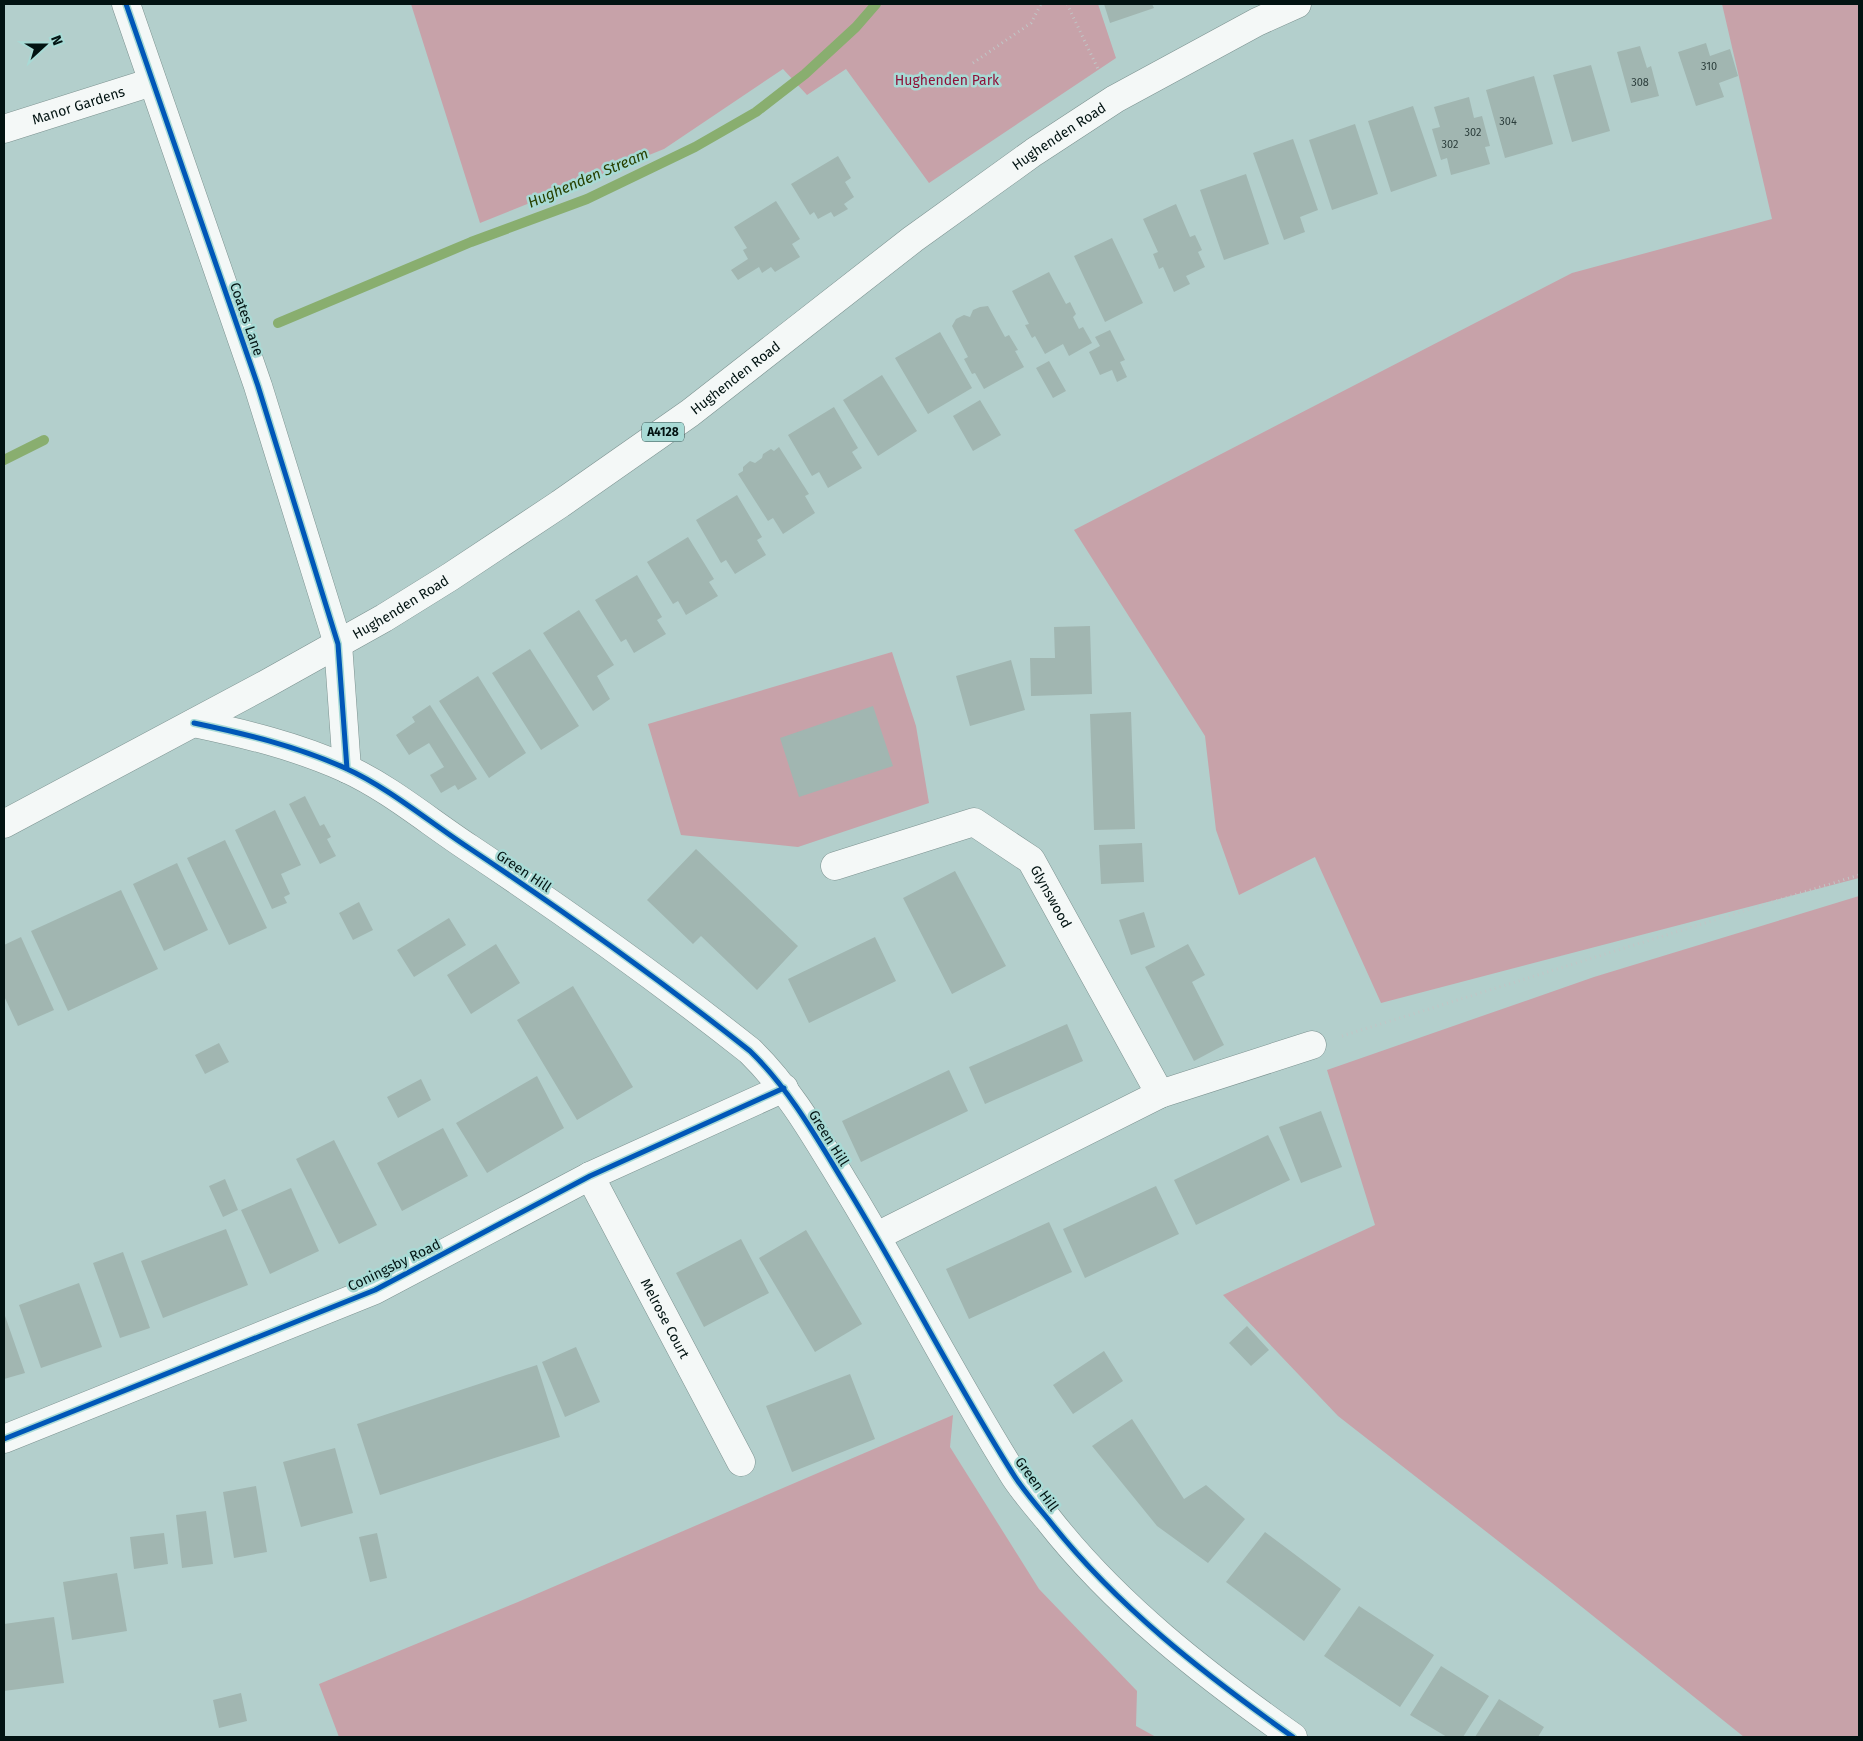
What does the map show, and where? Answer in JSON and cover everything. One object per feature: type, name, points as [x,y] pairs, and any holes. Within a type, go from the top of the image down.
[{"type":"street","name":"Coates Lane","points":[[126,4],[258,386],[338,644],[347,769]]},
{"type":"street","name":"Hughenden Road","points":[[4,824],[338,644],[450,577],[560,504],[690,413],[913,239],[1034,152],[1115,99],[1257,22],[1297,4]]},
{"type":"street","name":"Manor Gardens","points":[[4,130],[152,82]]},
{"type":"street","name":"Green Hill","points":[[194,723],[259,737],[303,751],[347,769],[392,795],[571,917],[750,1051],[768,1068],[784,1088],[876,1236],[957,1380],[1017,1480],[1075,1553],[1141,1619],[1239,1699],[1294,1737]]},
{"type":"street","name":"Glynswood","points":[[835,866],[974,822],[1031,860],[1160,1094]]},
{"type":"street","points":[[876,1236],[1160,1094],[1312,1045]]},
{"type":"street","name":"Coningsby Road","points":[[4,1439],[375,1290],[590,1176],[784,1088]]},
{"type":"street","name":"Melrose Court","points":[[590,1176],[741,1462]]},
{"type":"path","points":[[973,63],[1030,23],[1041,4]]},
{"type":"path","points":[[1067,4],[1098,70],[1115,99]]},
{"type":"path","points":[[1312,1045],[1859,875]]},
{"type":"green space","name":"Hughenden Park","points":[[411,4],[1098,4],[1116,58],[929,183],[846,69],[807,95],[783,69],[664,149],[480,223]]},
{"type":"green space","points":[[1722,4],[1859,4],[1859,878],[1381,1003],[1315,857],[1239,895],[1216,830],[1205,736],[1074,530],[1572,273],[1772,219]]},
{"type":"green space","points":[[892,652],[916,726],[929,803],[798,847],[681,835],[648,724]]},
{"type":"green space","points":[[1859,896],[1859,1737],[1744,1737],[1552,1583],[1338,1416],[1223,1295],[1375,1225],[1327,1070],[1594,977]]},
{"type":"green space","points":[[953,1415],[950,1447],[1039,1589],[1137,1691],[1136,1726],[1156,1737],[339,1737],[319,1684],[518,1602]]},
{"type":"building","points":[[1104,4],[1152,4],[1154,8],[1110,23]]},
{"type":"building","points":[[1706,43],[1710,56],[1730,49],[1738,76],[1719,83],[1724,97],[1696,106],[1678,52]]},
{"type":"building","points":[[1640,46],[1647,68],[1651,66],[1659,96],[1631,103],[1617,52]]},
{"type":"building","points":[[1591,65],[1610,131],[1572,142],[1553,75]]},
{"type":"building","points":[[1534,76],[1553,144],[1505,158],[1486,90]]},
{"type":"building","points":[[1469,97],[1474,118],[1482,116],[1490,146],[1485,147],[1490,164],[1451,175],[1447,158],[1441,160],[1432,129],[1440,127],[1434,107]]},
{"type":"building","points":[[1413,106],[1437,176],[1391,192],[1368,121]]},
{"type":"building","points":[[1355,124],[1378,194],[1332,210],[1309,140]]},
{"type":"building","points":[[1293,139],[1318,210],[1300,217],[1305,232],[1284,240],[1253,153]]},
{"type":"building","points":[[838,156],[851,178],[845,182],[854,197],[844,204],[848,209],[834,217],[831,212],[818,219],[814,212],[810,215],[791,184]]},
{"type":"building","points":[[1246,174],[1269,244],[1224,260],[1200,190]]},
{"type":"building","points":[[776,201],[800,239],[792,244],[800,257],[775,272],[771,267],[762,273],[759,267],[738,280],[731,270],[748,259],[743,250],[747,248],[734,227]]},
{"type":"building","points":[[1176,204],[1190,237],[1195,235],[1202,250],[1198,252],[1205,267],[1186,276],[1190,284],[1174,292],[1163,267],[1159,269],[1153,254],[1158,252],[1143,219]]},
{"type":"building","points":[[1112,238],[1143,303],[1105,322],[1074,256]]},
{"type":"building","points":[[1049,272],[1066,304],[1070,302],[1076,314],[1073,317],[1079,329],[1083,327],[1092,343],[1069,356],[1063,344],[1045,354],[1035,336],[1032,338],[1025,325],[1029,324],[1012,291]]},
{"type":"building","points":[[988,306],[1005,337],[1009,335],[1018,350],[1015,351],[1024,367],[984,389],[975,373],[972,374],[964,359],[968,357],[952,326],[956,319],[964,315],[970,317],[973,310]]},
{"type":"building","points":[[1110,330],[1125,360],[1120,362],[1127,377],[1117,382],[1112,370],[1100,375],[1089,352],[1100,346],[1095,337]]},
{"type":"building","points":[[940,332],[972,388],[928,414],[895,358]]},
{"type":"building","points":[[1049,361],[1066,391],[1053,398],[1036,368]]},
{"type":"building","points":[[882,375],[917,431],[878,456],[843,400]]},
{"type":"building","points":[[980,400],[1001,435],[973,451],[953,416]]},
{"type":"building","points":[[834,407],[858,448],[852,452],[862,468],[828,488],[819,472],[812,476],[788,435]]},
{"type":"building","points":[[779,447],[809,494],[805,496],[815,513],[783,534],[773,518],[768,521],[738,474],[743,471],[743,467],[750,461],[755,463],[762,458],[763,454],[771,449],[774,451]]},
{"type":"building","points":[[737,495],[762,537],[757,540],[766,555],[735,574],[726,560],[721,563],[696,520]]},
{"type":"building","points":[[688,537],[714,579],[709,582],[718,596],[686,615],[678,601],[673,604],[647,562]]},
{"type":"building","points":[[637,575],[662,617],[657,620],[666,634],[634,653],[626,639],[621,642],[595,600]]},
{"type":"building","points":[[579,610],[614,665],[597,676],[610,699],[593,711],[543,633]]},
{"type":"building","points":[[1090,626],[1092,694],[1031,696],[1030,658],[1055,658],[1054,627]]},
{"type":"building","points":[[530,649],[579,726],[541,750],[492,673]]},
{"type":"building","points":[[1011,660],[1025,710],[970,726],[956,676]]},
{"type":"building","points":[[478,676],[526,753],[489,778],[439,701]]},
{"type":"building","points":[[430,705],[477,779],[458,790],[455,785],[441,793],[430,775],[444,767],[429,743],[409,755],[396,735],[415,722],[412,717]]},
{"type":"building","points":[[873,706],[893,766],[799,797],[780,738]]},
{"type":"building","points":[[1131,712],[1135,829],[1094,830],[1090,714]]},
{"type":"building","points":[[305,796],[320,826],[324,824],[331,837],[327,839],[336,856],[320,864],[289,804]]},
{"type":"building","points":[[275,810],[301,865],[281,874],[290,894],[284,897],[287,903],[272,909],[235,830]]},
{"type":"building","points":[[225,840],[267,928],[229,945],[187,858]]},
{"type":"building","points":[[1142,843],[1144,882],[1101,884],[1099,845]]},
{"type":"building","points":[[696,849],[798,946],[757,990],[701,936],[693,944],[647,900]]},
{"type":"building","points":[[177,863],[208,930],[164,951],[133,884]]},
{"type":"building","points":[[955,871],[1006,966],[952,994],[903,898]]},
{"type":"building","points":[[121,890],[158,969],[68,1011],[31,931]]},
{"type":"building","points":[[359,902],[373,930],[353,940],[339,913]]},
{"type":"building","points":[[1144,912],[1155,947],[1131,955],[1119,920]]},
{"type":"building","points":[[449,918],[466,945],[414,977],[397,950]]},
{"type":"building","points":[[21,937],[54,1010],[18,1026],[4,996],[4,945]]},
{"type":"building","points":[[875,937],[896,981],[809,1023],[788,979]]},
{"type":"building","points":[[496,944],[520,983],[471,1014],[447,975]]},
{"type":"building","points":[[1188,944],[1205,975],[1192,982],[1224,1045],[1194,1061],[1145,967]]},
{"type":"building","points":[[573,986],[633,1087],[577,1120],[517,1020]]},
{"type":"building","points":[[1067,1024],[1083,1061],[985,1104],[969,1067]]},
{"type":"building","points":[[219,1043],[229,1062],[205,1074],[195,1055]]},
{"type":"building","points":[[949,1070],[968,1111],[861,1162],[842,1121]]},
{"type":"building","points":[[537,1076],[564,1128],[487,1173],[456,1123]]},
{"type":"building","points":[[421,1079],[431,1100],[398,1118],[387,1097]]},
{"type":"building","points":[[1321,1111],[1342,1167],[1301,1183],[1279,1127]]},
{"type":"building","points":[[443,1128],[468,1176],[402,1211],[377,1163]]},
{"type":"building","points":[[1268,1135],[1290,1180],[1196,1225],[1174,1180]]},
{"type":"building","points":[[334,1140],[377,1225],[339,1244],[296,1159]]},
{"type":"building","points":[[225,1179],[238,1210],[223,1217],[209,1186]]},
{"type":"building","points":[[1156,1186],[1179,1234],[1085,1278],[1063,1229]]},
{"type":"building","points":[[291,1188],[319,1251],[270,1274],[241,1210]]},
{"type":"building","points":[[1049,1222],[1072,1272],[969,1319],[946,1269]]},
{"type":"building","points":[[226,1229],[248,1285],[163,1318],[141,1261]]},
{"type":"building","points":[[806,1230],[862,1324],[815,1352],[759,1258]]},
{"type":"building","points":[[741,1239],[769,1293],[704,1327],[676,1273]]},
{"type":"building","points":[[123,1252],[150,1328],[120,1338],[93,1263]]},
{"type":"building","points":[[79,1283],[102,1347],[41,1368],[19,1305]]},
{"type":"building","points":[[4,1313],[25,1373],[4,1379]]},
{"type":"building","points":[[1247,1326],[1269,1350],[1251,1366],[1229,1343]]},
{"type":"building","points":[[576,1347],[600,1402],[565,1417],[542,1362]]},
{"type":"building","points":[[1104,1351],[1123,1381],[1073,1414],[1053,1385]]},
{"type":"building","points":[[537,1365],[560,1437],[380,1495],[357,1424]]},
{"type":"building","points":[[850,1374],[875,1439],[792,1472],[766,1406]]},
{"type":"building","points":[[1132,1419],[1184,1499],[1206,1485],[1245,1519],[1208,1563],[1157,1526],[1092,1446]]},
{"type":"building","points":[[335,1448],[353,1513],[301,1527],[283,1462]]},
{"type":"building","points":[[256,1486],[267,1552],[234,1558],[223,1492]]},
{"type":"building","points":[[206,1511],[213,1564],[182,1568],[176,1515]]},
{"type":"building","points":[[1265,1532],[1341,1589],[1304,1641],[1226,1582]]},
{"type":"building","points":[[164,1533],[168,1564],[134,1569],[130,1537]]},
{"type":"building","points":[[377,1533],[387,1578],[370,1582],[359,1537]]},
{"type":"building","points":[[117,1573],[127,1631],[72,1640],[63,1582]]},
{"type":"building","points":[[1359,1606],[1434,1655],[1400,1707],[1324,1656]]},
{"type":"building","points":[[54,1617],[64,1683],[4,1691],[4,1624]]},
{"type":"building","points":[[1441,1666],[1489,1696],[1463,1737],[1447,1737],[1410,1715]]},
{"type":"building","points":[[241,1693],[247,1721],[219,1728],[213,1700]]},
{"type":"building","points":[[1499,1699],[1544,1727],[1538,1737],[1475,1737]]},
{"type":"waterway","name":"Hughenden Stream","points":[[278,323],[471,242],[587,199],[695,147],[756,112],[805,74],[856,27],[876,4]]},
{"type":"waterway","name":"Hughenden Stream","points":[[4,460],[44,440]]},
{"type":"cycle path","points":[[126,4],[258,386],[338,644],[347,769]]},
{"type":"cycle path","points":[[194,723],[252,736],[308,753],[345,768],[377,785],[541,897],[681,998],[750,1051],[777,1081],[812,1130],[887,1255],[993,1441],[1031,1499],[1074,1551],[1132,1610],[1194,1663],[1293,1737]]},
{"type":"cycle path","points":[[4,1439],[375,1290],[590,1176],[784,1088]]}]
